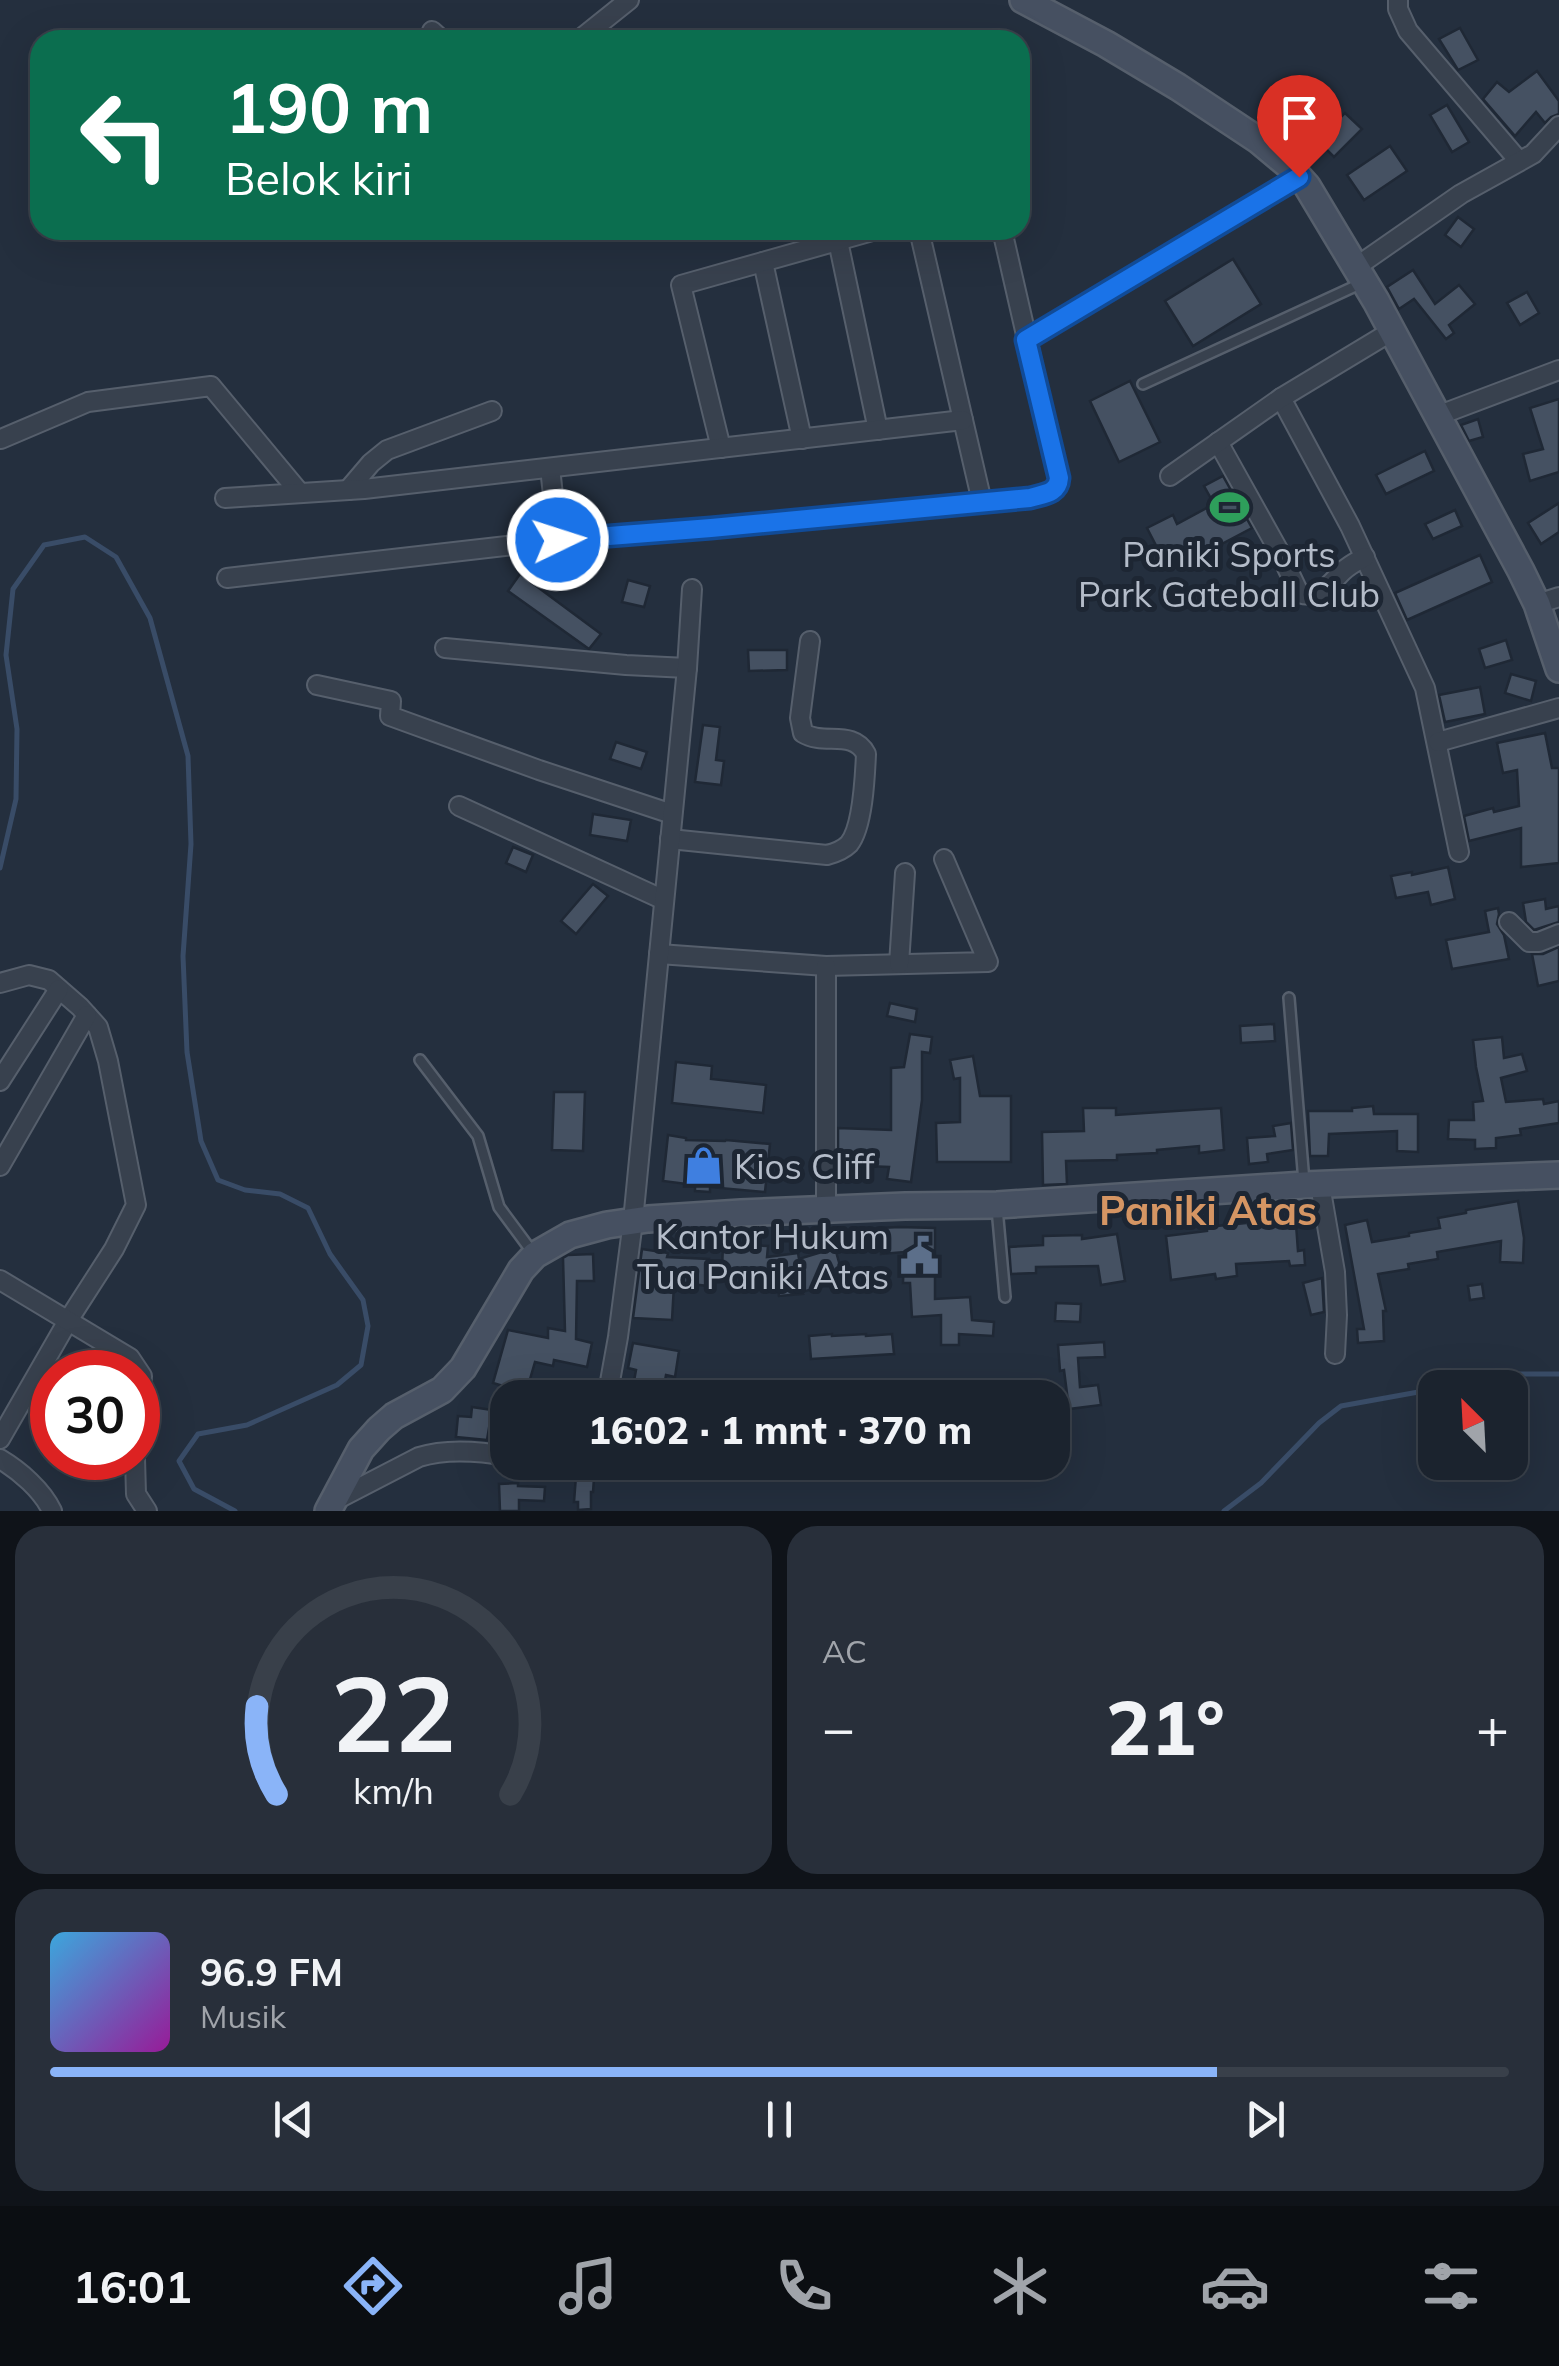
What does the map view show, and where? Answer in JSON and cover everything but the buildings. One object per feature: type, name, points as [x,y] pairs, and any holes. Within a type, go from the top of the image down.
[{"type":"street","points":[[592,30],[629,0]]},
{"type":"street","points":[[1023,0],[1178,87],[1258,140],[1299,177],[1360,274],[1521,571],[1548,601],[1559,669]]},
{"type":"street","points":[[1398,0],[1408,31],[1519,161]]},
{"type":"street","points":[[1360,274],[1461,194],[1533,154],[1559,126]]},
{"type":"street","points":[[1026,340],[1299,177]]},
{"type":"street","points":[[721,448],[681,285],[841,240]]},
{"type":"street","points":[[921,240],[982,502]]},
{"type":"street","points":[[227,578],[558,540],[1030,498],[1053,492],[1059,478],[1004,240]]},
{"type":"street","points":[[838,241],[878,430]]},
{"type":"street","points":[[763,262],[802,439]]},
{"type":"street","points":[[1170,476],[1281,398],[1392,331]]},
{"type":"street","points":[[1436,416],[1559,370]]},
{"type":"street","points":[[1,438],[88,402],[210,386],[300,494]]},
{"type":"street","points":[[1281,398],[1365,557],[1425,688],[1460,852]]},
{"type":"street","points":[[348,490],[388,450],[492,411]]},
{"type":"street","points":[[226,498],[348,490],[963,420]]},
{"type":"street","points":[[1218,442],[1298,593],[1319,594],[1365,557]]},
{"type":"street","points":[[550,468],[558,540]]},
{"type":"street","points":[[610,1380],[633,1221],[692,589]]},
{"type":"street","points":[[670,839],[827,855],[852,842],[860,812],[866,754],[857,742],[814,740],[803,733],[800,718],[810,641]]},
{"type":"street","points":[[445,648],[686,668]]},
{"type":"street","points":[[317,685],[391,701],[390,716],[672,814]]},
{"type":"street","points":[[1438,742],[1559,708]]},
{"type":"street","points":[[460,806],[664,900]]},
{"type":"street","points":[[659,954],[826,966],[988,962],[944,859]]},
{"type":"street","points":[[900,964],[905,873]]},
{"type":"street","points":[[1509,922],[1529,942],[1559,934]]},
{"type":"street","points":[[826,966],[826,1210]]},
{"type":"street","points":[[0,1439],[114,1249],[136,1205],[98,1028],[49,980],[30,975],[2,986]]},
{"type":"street","points":[[0,1081],[59,989]]},
{"type":"street","points":[[0,1166],[87,1015]]},
{"type":"street","points":[[330,1507],[361,1449],[379,1430],[394,1416],[442,1390],[464,1368],[522,1270],[535,1256],[570,1235],[607,1225],[826,1210],[997,1205],[1312,1185],[1559,1175]]},
{"type":"street","points":[[1312,1185],[1335,1272],[1336,1354]]},
{"type":"street","points":[[0,1280],[117,1350]]},
{"type":"street","points":[[330,1507],[419,1457],[490,1453]]},
{"type":"street","points":[[0,1459],[46,1498],[52,1511]]},
{"type":"street","points":[[136,1480],[136,1494],[148,1511]]},
{"type":"lane","points":[[1143,384],[1360,274]]},
{"type":"lane","points":[[1289,998],[1312,1185]]},
{"type":"lane","points":[[420,1060],[478,1136],[499,1207],[535,1256]]},
{"type":"lane","points":[[997,1205],[1004,1296]]},
{"type":"waterway","points":[[0,868],[16,799],[17,729],[6,655],[13,589],[44,545],[85,537],[116,557],[150,618],[188,756],[191,844],[183,956],[187,1052],[201,1141],[218,1180],[245,1190],[280,1194],[308,1208],[330,1254],[363,1300],[368,1326],[361,1365],[337,1385],[247,1425],[198,1434],[179,1461],[194,1489],[235,1511]]},
{"type":"waterway","points":[[1528,1374],[1559,1374]]},
{"type":"waterway","points":[[1224,1511],[1261,1483],[1319,1423],[1341,1406],[1418,1392]]},
{"type":"place","name":"Paniki Sports Park Gateball Club","points":[[1229,507]]},
{"type":"place","name":"Kios Cliff","points":[[704,1166]]},
{"type":"place","name":"Kantor Hukum Tua Paniki Atas","points":[[919,1256]]},
{"type":"district","name":"Paniki Atas","points":[[1208,1210]]},
{"type":"route","points":[[558,540],[1030,498],[1053,492],[1059,478],[1026,340],[1299,177]]}]
